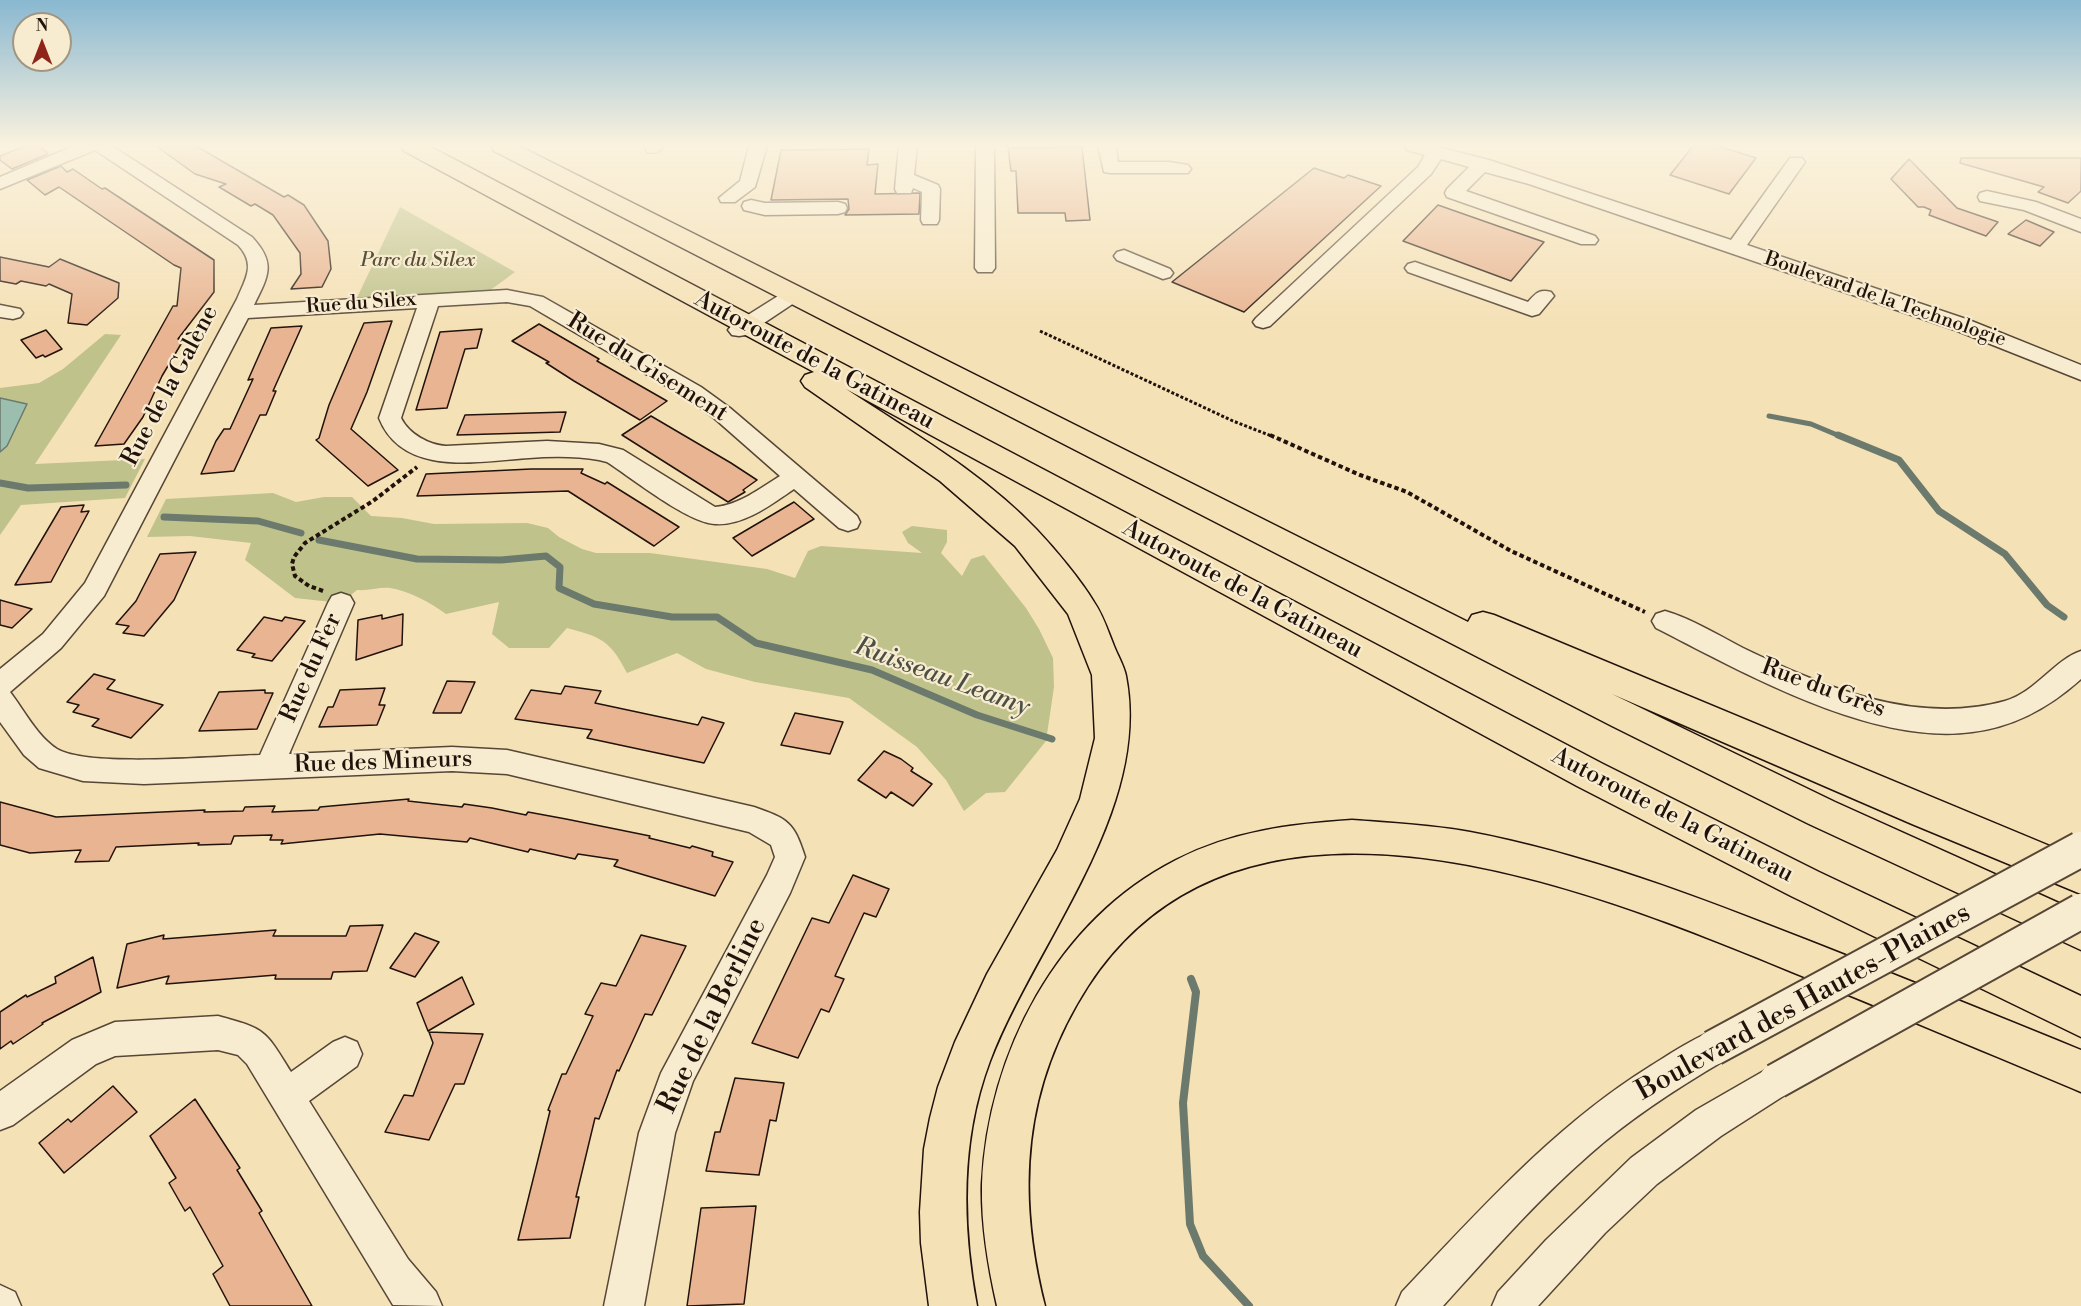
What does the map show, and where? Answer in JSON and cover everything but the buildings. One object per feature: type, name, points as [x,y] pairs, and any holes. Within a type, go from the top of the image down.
[{"type":"highway","name":"Autoroute de la Gatineau","points":[[526,207],[668,283],[743,328],[1608,784],[1805,884],[2081,1017]]},
{"type":"highway","name":"Autoroute de la Gatineau","points":[[621,207],[1757,782],[2081,932]]},
{"type":"highway","points":[[743,328],[944,470],[986,502],[1026,538],[1058,576],[1086,617],[1099,646],[1111,685],[1114,720],[1112,749],[1097,806],[1073,858],[991,1008],[969,1059],[955,1104],[947,1140],[943,1196],[945,1256],[953,1306]]},
{"type":"highway","points":[[1246,525],[1581,664],[1892,799],[2081,877]]},
{"type":"highway","points":[[1021,1306],[1005,1236],[1005,1157],[1012,1115],[1023,1074],[1036,1039],[1054,1004],[1087,953],[1111,925],[1137,903],[1202,866],[1242,851],[1272,844],[1322,837],[1391,839],[1455,847],[1552,870],[1673,908],[1736,931],[2081,1071]]},
{"type":"street","name":"Rue de la Galène","points":[[0,684],[56,638],[95,589],[240,312],[258,272],[259,262],[252,247],[192,207]]},
{"type":"street","points":[[755,207],[765,209],[838,208]]},
{"type":"street","points":[[930,207],[930,220]]},
{"type":"street","points":[[985,207],[985,268]]},
{"type":"street","points":[[1263,322],[1386,207]]},
{"type":"street","points":[[1494,207],[1588,240]]},
{"type":"street","name":"Boulevard de la Technologie","points":[[1612,207],[1971,328],[2081,373]]},
{"type":"street","points":[[1735,248],[1764,207]]},
{"type":"street","points":[[2031,207],[2081,226]]},
{"type":"street","points":[[1124,256],[1163,273]]},
{"type":"street","points":[[1415,268],[1532,310],[1544,296]]},
{"type":"street","points":[[743,328],[793,295]]},
{"type":"street","name":"Rue du Gisement","points":[[481,297],[507,296],[544,304],[693,392],[722,413],[848,522]]},
{"type":"street","name":"Rue du Silex","points":[[240,312],[481,297]]},
{"type":"street","points":[[430,300],[390,418],[392,425],[398,431],[433,453],[581,450],[604,452],[615,456],[703,513],[719,517],[735,513],[796,476]]},
{"type":"street","name":"Rue du Fer","points":[[269,767],[341,603]]},
{"type":"street","name":"Rue du Grès","points":[[1665,621],[1820,693],[1875,712],[1922,720],[1981,719],[2013,710],[2055,686],[2081,662]]},
{"type":"street","name":"Rue des Mineurs","points":[[0,700],[34,746],[49,759],[64,765],[99,771],[144,772],[452,759],[507,762],[754,820],[772,828],[784,837]]},
{"type":"street","name":"Rue de la Berline","points":[[624,1306],[657,1133],[668,1101],[694,1042],[779,883],[790,857],[784,837]]},
{"type":"street","name":"Boulevard des Hautes-Plaines","points":[[1416,1306],[1520,1196],[1575,1143],[1628,1101],[1713,1048],[2081,849]]},
{"type":"street","points":[[1512,1306],[1591,1222],[1644,1172],[1702,1126],[1776,1081],[2081,911]]},
{"type":"street","points":[[0,1112],[84,1052],[100,1044],[131,1037],[218,1033],[248,1041],[259,1052],[394,1273],[422,1306]]},
{"type":"street","points":[[286,1096],[345,1054]]},
{"type":"path","points":[[1040,331],[1233,421],[1294,444],[1360,476],[1407,492],[1511,550],[1665,621]]},
{"type":"path","points":[[341,603],[333,591],[320,591],[295,576],[292,564],[297,551],[322,531],[398,484],[433,453]]},
{"type":"green space","name":"Parc du Silex","points":[[400,207],[515,272],[481,297],[354,304]]},
{"type":"green space","points":[[105,334],[121,335],[35,464],[145,459],[125,498],[21,505],[0,535],[0,388],[39,383],[63,369]]},
{"type":"green space","points":[[273,493],[296,502],[324,497],[352,497],[371,516],[402,518],[434,524],[527,523],[548,528],[559,537],[582,549],[596,553],[650,553],[767,569],[795,578],[808,551],[821,546],[922,553],[908,543],[902,532],[912,526],[947,530],[947,542],[941,553],[962,576],[971,559],[984,555],[1026,608],[1053,658],[1054,687],[1046,741],[1005,792],[986,793],[964,811],[946,780],[917,747],[849,698],[755,682],[706,669],[677,653],[627,673],[610,647],[596,637],[567,628],[549,648],[509,648],[492,634],[499,602],[446,614],[419,598],[390,588],[357,590],[341,603],[295,598],[245,560],[251,543],[190,536],[147,537],[166,499]]},
{"type":"shaded area","points":[[0,398],[27,404],[7,446],[0,452]]},
{"type":"waterway","points":[[1769,416],[1811,424],[1842,437]]},
{"type":"waterway","points":[[1838,435],[1899,460],[1939,511],[2005,554],[2047,605],[2064,617]]},
{"type":"waterway","name":"Ruisseau Leamy","points":[[0,483],[28,488],[126,485]]},
{"type":"waterway","name":"Ruisseau Leamy","points":[[164,517],[258,521],[301,533]]},
{"type":"waterway","name":"Ruisseau Leamy","points":[[319,540],[417,559],[501,560],[546,556],[560,567],[559,588],[594,604],[672,617],[717,617],[756,643],[872,670],[977,715],[1052,739]]},
{"type":"waterway","name":"Ruisseau Leamy","points":[[1191,979],[1196,992],[1183,1103],[1190,1224],[1203,1256],[1249,1306]]}]
